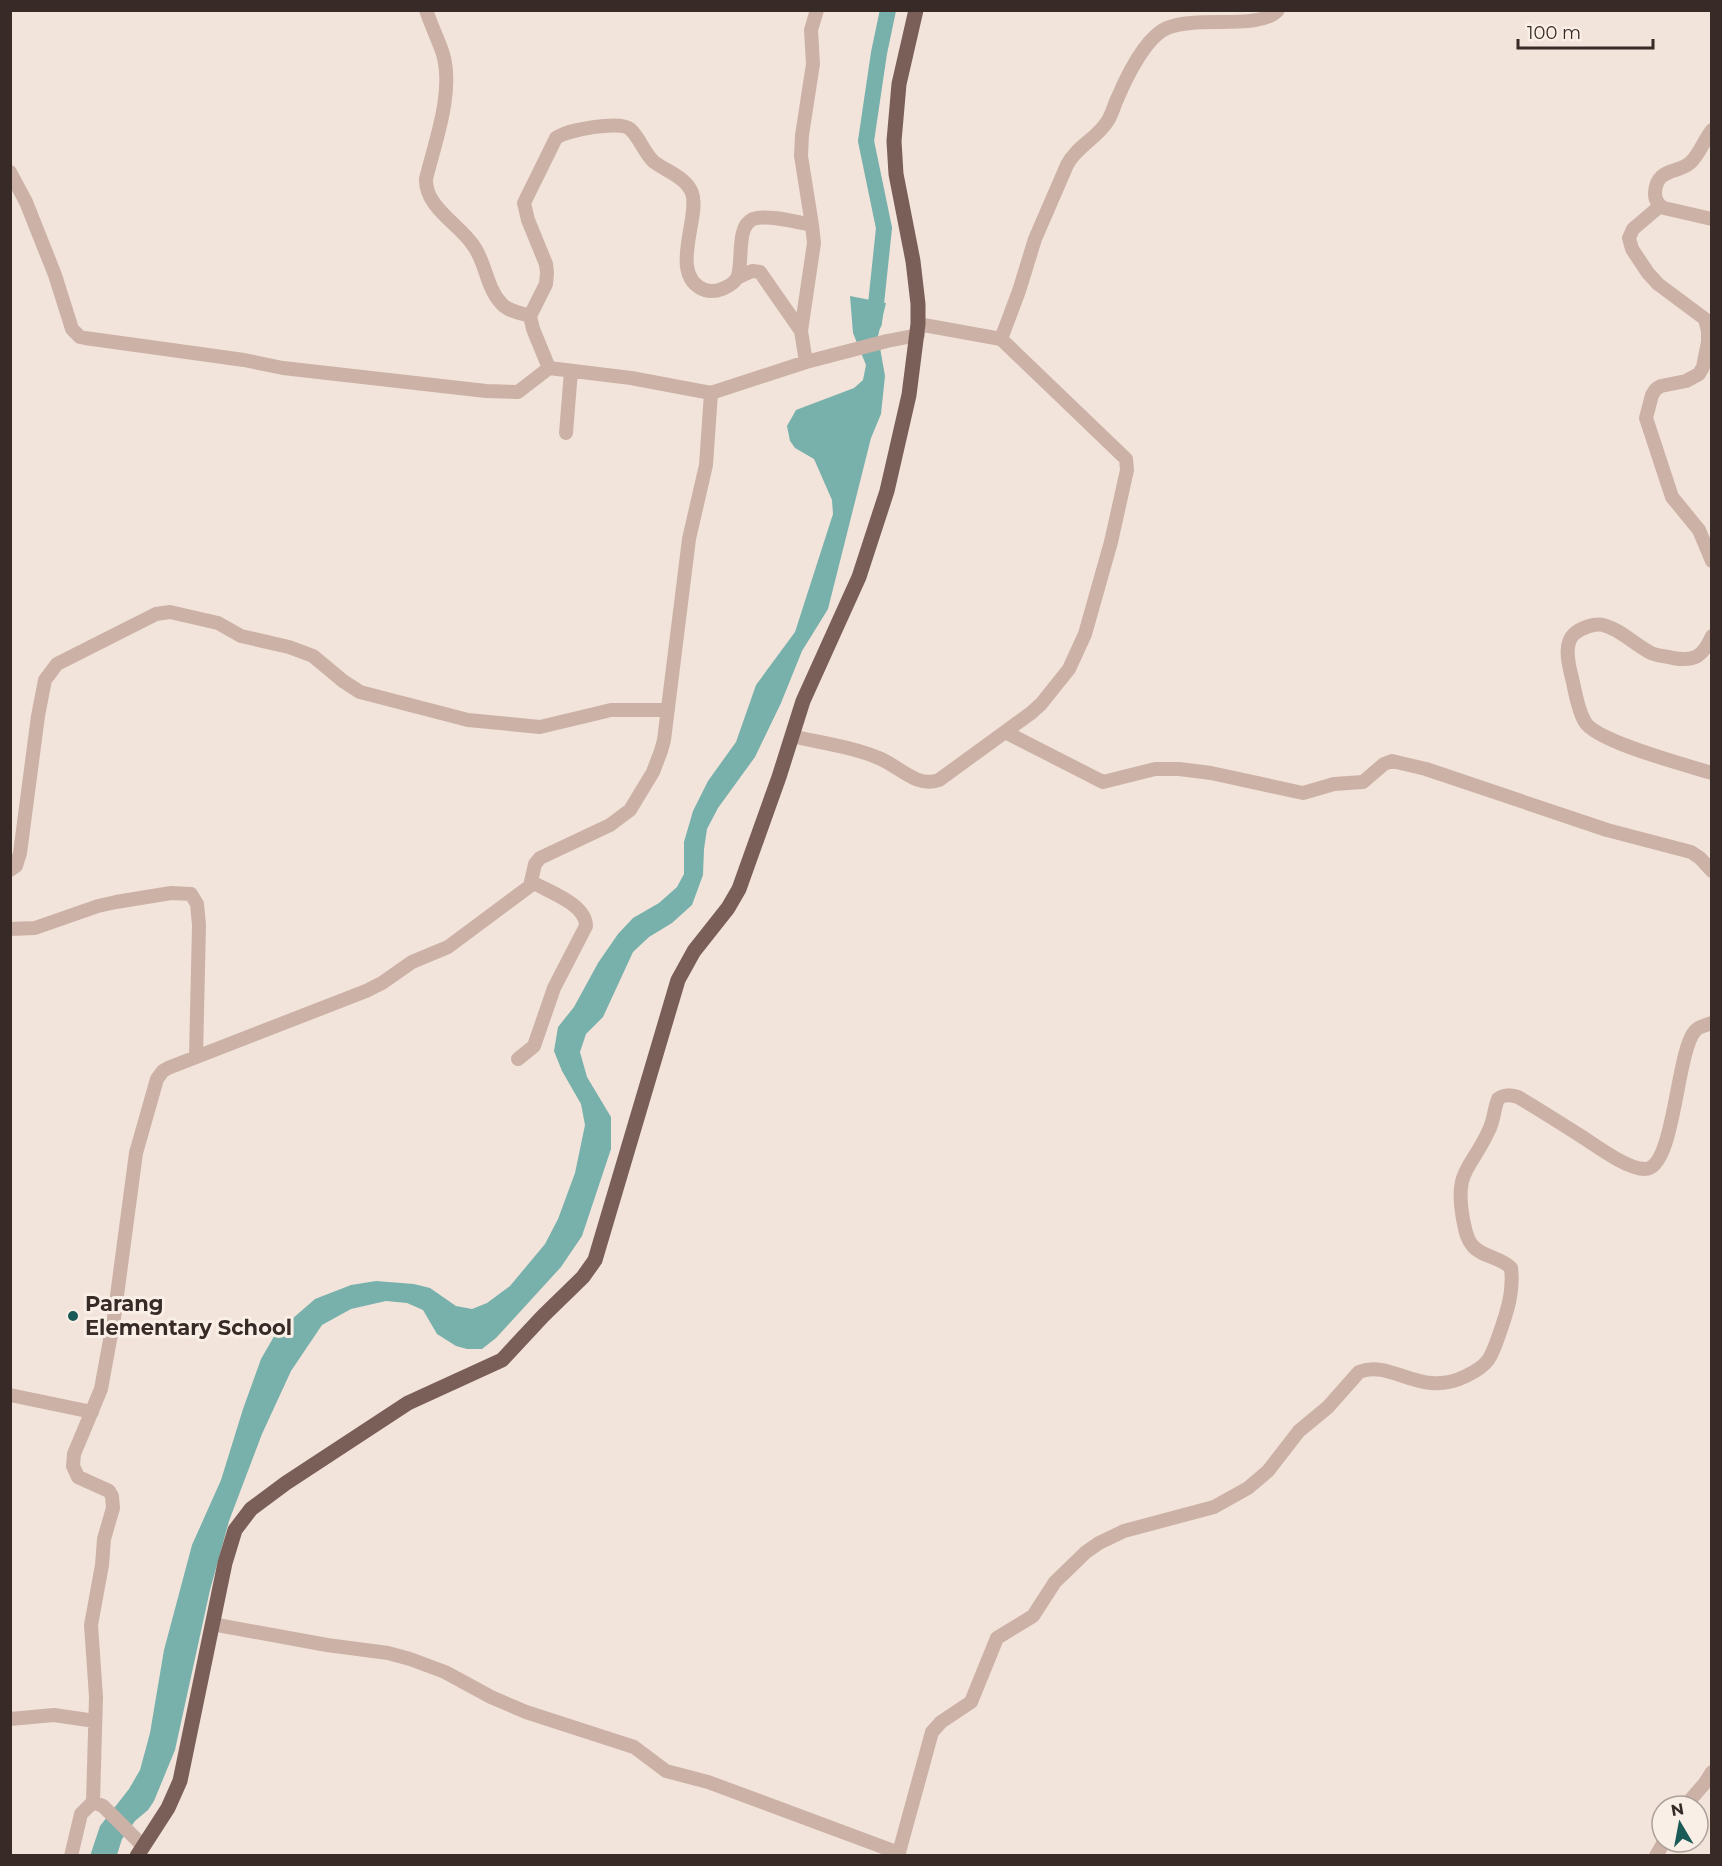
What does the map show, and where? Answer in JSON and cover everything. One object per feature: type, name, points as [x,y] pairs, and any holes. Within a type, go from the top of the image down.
[{"type":"main road","points":[[138,1846],[168,1808],[180,1781],[231,1539],[240,1521],[251,1509],[286,1484],[408,1403],[502,1360],[591,1267],[600,1248],[678,980],[694,951],[728,908],[739,889],[812,677],[859,577],[887,491],[909,395],[918,329],[918,304],[913,261],[896,174],[894,141],[899,84],[916,10]]},
{"type":"street","points":[[426,10],[443,56],[446,77],[445,99],[426,179],[427,192],[476,248],[500,303],[504,307],[530,316]]},
{"type":"street","points":[[806,362],[801,331],[814,243],[801,156],[813,64],[811,30],[817,10]]},
{"type":"street","points":[[1001,339],[1035,239],[1067,165],[1073,154],[1107,122],[1122,87],[1146,44],[1161,31],[1181,24],[1199,21],[1260,21],[1274,15],[1278,10]]},
{"type":"street","points":[[549,368],[530,316],[546,284],[546,264],[528,220],[524,203],[556,138],[567,132],[615,125],[630,128],[653,161],[680,179],[692,191],[687,268],[697,285],[705,290],[716,291],[728,287],[737,278],[752,271],[760,272],[801,331]]},
{"type":"street","points":[[1712,130],[1693,161],[1658,180],[1655,197],[1660,206],[1712,219]]},
{"type":"street","points":[[10,172],[26,202],[55,275],[72,329],[80,336],[152,349],[244,360],[283,368],[508,392],[518,392],[524,389],[549,368],[631,378],[711,393],[918,329],[1001,339],[1126,459],[1128,464],[1111,542],[1085,634],[1078,650],[1060,682],[1041,704],[939,780],[926,783],[876,757],[792,736]]},
{"type":"street","points":[[1660,206],[1633,229],[1629,238],[1632,249],[1658,284],[1705,319],[1708,342],[1703,367],[1699,374],[1686,381],[1656,389],[1652,395],[1646,418],[1672,497],[1699,530],[1712,561]]},
{"type":"street","points":[[737,278],[744,230],[748,223],[759,218],[812,225]]},
{"type":"street","points":[[566,433],[571,371]]},
{"type":"street","points":[[138,1846],[98,1804],[96,1697],[91,1625],[102,1565],[104,1539],[113,1502],[109,1491],[78,1477],[73,1466],[74,1454],[101,1389],[114,1318],[136,1153],[160,1075],[168,1068],[338,1003],[382,983],[412,962],[448,947],[526,890],[532,882],[535,864],[540,858],[610,825],[621,818],[635,803],[653,772],[664,740],[685,560],[706,465],[711,393]]},
{"type":"street","points":[[10,870],[16,866],[20,853],[35,733],[48,675],[54,665],[156,614],[170,612],[218,623],[241,636],[289,647],[313,656],[360,692],[468,720],[540,727],[610,710],[668,710]]},
{"type":"street","points":[[1712,636],[1706,649],[1686,660],[1650,652],[1609,627],[1594,624],[1574,633],[1568,644],[1568,650],[1569,666],[1582,716],[1591,729],[1615,742],[1712,774]]},
{"type":"street","points":[[1005,732],[1103,782],[1155,770],[1179,769],[1212,773],[1303,793],[1334,783],[1363,782],[1384,764],[1392,761],[1398,762],[1426,769],[1607,830],[1691,852],[1712,871]]},
{"type":"street","points":[[518,1059],[534,1046],[554,988],[586,926],[585,915],[577,907],[532,882]]},
{"type":"street","points":[[10,929],[35,928],[116,902],[171,893],[191,894],[197,904],[199,925],[196,1057]]},
{"type":"street","points":[[212,1624],[327,1645],[388,1653],[426,1664],[526,1712],[634,1746],[666,1771],[708,1782],[899,1854],[932,1732],[941,1722],[971,1702],[997,1638],[1033,1616],[1055,1582],[1086,1552],[1124,1531],[1214,1507],[1248,1488],[1268,1471],[1299,1431],[1328,1407],[1359,1372],[1365,1370],[1392,1372],[1426,1383],[1442,1384],[1465,1377],[1489,1362],[1513,1289],[1512,1268],[1473,1247],[1463,1218],[1460,1186],[1466,1169],[1489,1130],[1498,1099],[1510,1095],[1518,1097],[1636,1168],[1651,1168],[1661,1157],[1667,1140],[1676,1091],[1692,1035],[1701,1026],[1712,1023]]},
{"type":"street","points":[[10,1395],[92,1412]]},
{"type":"street","points":[[10,1719],[54,1715],[95,1721]]},
{"type":"street","points":[[1695,1794],[1712,1772]]},
{"type":"street","points":[[71,1856],[81,1814],[98,1804]]},
{"type":"water","points":[[850,296],[886,303],[878,336],[885,376],[881,414],[871,438],[828,609],[802,651],[781,703],[755,757],[718,808],[707,829],[703,875],[692,905],[633,952],[603,1017],[586,1034],[580,1052],[587,1077],[611,1117],[611,1149],[582,1236],[561,1267],[496,1338],[482,1349],[456,1346],[437,1334],[423,1310],[407,1303],[386,1301],[351,1309],[322,1325],[291,1371],[262,1434],[229,1521],[210,1590],[175,1750],[154,1801],[122,1839],[117,1855],[90,1856],[100,1826],[129,1789],[140,1770],[150,1733],[164,1650],[192,1545],[221,1480],[261,1359],[276,1333],[315,1299],[351,1285],[376,1281],[414,1284],[430,1288],[456,1306],[472,1309],[487,1303],[510,1286],[545,1244],[558,1219],[575,1173],[585,1125],[581,1104],[562,1071],[554,1051],[558,1027],[574,1007],[598,963],[618,934],[633,918],[659,903],[677,887],[684,874],[684,842],[693,811],[708,781],[736,742],[756,685],[795,632],[833,514],[832,500],[814,459],[795,448],[790,441],[787,426],[796,410],[854,388],[863,380],[866,365],[853,333]]},
{"type":"waterway","points":[[874,323],[884,228],[866,141],[888,10]]},
{"type":"place","name":"Parang Elementary School","points":[[73,1316]]}]
